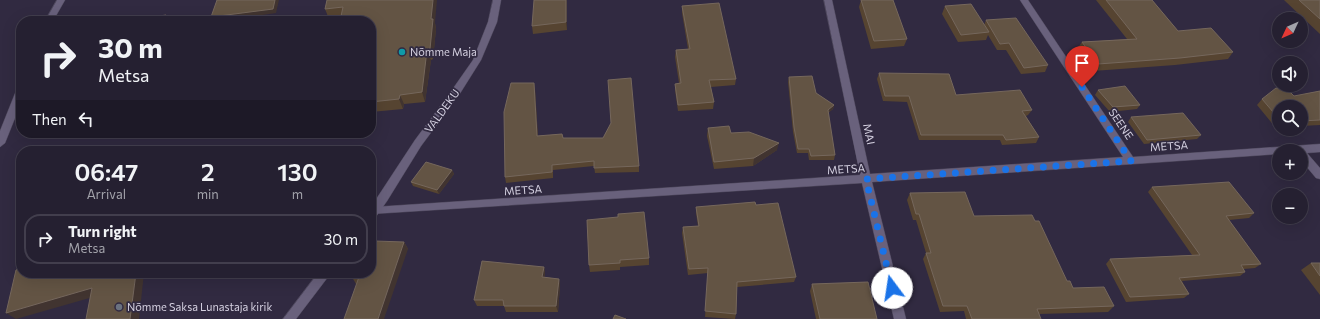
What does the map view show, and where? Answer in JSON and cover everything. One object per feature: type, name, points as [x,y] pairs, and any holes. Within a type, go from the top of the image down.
[{"type":"street","points":[[52,16],[61,0]]},
{"type":"street","name":"VALDEKU","points":[[376,207],[419,142],[477,62],[490,34],[497,0]]},
{"type":"street","name":"MAI","points":[[828,0],[866,179],[900,319]]},
{"type":"street","name":"SEENE","points":[[1024,0],[1131,161]]},
{"type":"street","points":[[0,143],[16,103]]},
{"type":"street","name":"METSA","points":[[1308,150],[1320,148]]},
{"type":"street","name":"METSA","points":[[376,213],[1272,153]]},
{"type":"street","points":[[1308,161],[1320,175]]},
{"type":"street","points":[[289,319],[321,278]]},
{"type":"building","points":[[217,0],[275,0],[273,9],[211,16]]},
{"type":"building","name":"Nõmme Maja","points":[[327,0],[433,0],[430,49],[427,50],[422,92],[400,95],[399,99],[376,101],[376,16],[341,16],[343,7],[325,9]]},
{"type":"building","points":[[534,0],[566,0],[566,22],[532,26]]},
{"type":"building","points":[[861,0],[893,0],[907,39],[874,41]]},
{"type":"building","points":[[1106,0],[1152,0],[1178,31],[1211,28],[1233,52],[1180,58],[1098,64],[1082,42],[1137,39]]},
{"type":"building","points":[[1299,0],[1320,0],[1320,19]]},
{"type":"building","points":[[719,3],[736,79],[709,80],[714,102],[678,105],[675,84],[681,83],[676,50],[690,49],[682,6]]},
{"type":"building","points":[[971,4],[989,32],[961,35],[945,6]]},
{"type":"building","points":[[1016,18],[1048,65],[1024,68],[1009,43],[1000,44],[986,20]]},
{"type":"building","points":[[879,73],[949,74],[956,95],[1020,90],[1032,110],[1022,111],[1039,137],[1006,140],[1003,135],[921,135],[909,96],[885,96]]},
{"type":"building","points":[[812,76],[816,93],[834,105],[828,110],[835,155],[811,156],[809,149],[798,149],[794,127],[789,77]]},
{"type":"building","points":[[631,78],[639,166],[594,168],[594,161],[552,165],[552,172],[505,177],[504,112],[511,83],[534,83],[537,136],[562,134],[563,138],[603,138],[611,123],[608,80]]},
{"type":"building","points":[[1125,86],[1140,105],[1113,107],[1098,90]]},
{"type":"building","points":[[1272,91],[1290,92],[1294,96],[1320,91],[1320,120],[1308,121],[1308,100],[1272,100],[1272,111],[1262,99]]},
{"type":"building","points":[[1183,113],[1201,135],[1147,140],[1131,117]]},
{"type":"building","points":[[729,126],[731,133],[749,132],[779,143],[754,158],[714,162],[708,128]]},
{"type":"building","points":[[426,162],[452,170],[437,190],[411,182]]},
{"type":"building","points":[[1229,182],[1254,213],[1226,216],[1261,264],[1241,265],[1245,272],[1179,278],[1189,294],[1130,297],[1110,259],[1200,255],[1152,187]]},
{"type":"building","points":[[965,192],[974,216],[1032,215],[1035,221],[1039,221],[1067,281],[1070,281],[1073,288],[1104,287],[1114,306],[1037,309],[1041,319],[972,319],[967,306],[943,306],[926,253],[931,253],[919,214],[916,214],[910,193]]},
{"type":"building","points":[[755,202],[756,205],[778,203],[796,277],[737,282],[736,314],[705,311],[708,268],[689,269],[683,227],[699,226],[696,207]]},
{"type":"building","points":[[644,212],[649,258],[620,260],[620,263],[589,265],[587,220],[618,217],[618,214]]},
{"type":"building","points":[[376,241],[404,242],[378,319],[344,319],[359,278],[376,278]]},
{"type":"building","points":[[482,261],[544,267],[542,277],[559,279],[556,306],[504,306],[503,300],[474,300]]},
{"type":"building","points":[[1311,263],[1320,263],[1320,276]]},
{"type":"building","points":[[16,270],[16,278],[135,278],[130,319],[86,319],[92,288],[6,313]]},
{"type":"building","points":[[868,282],[877,319],[820,319],[812,284]]},
{"type":"building","points":[[615,315],[626,319],[613,319]]},
{"type":"place","name":"Nõmme Maja","points":[[402,52]]},
{"type":"place","name":"Nõmme Saksa Lunastaja kirik","points":[[119,307]]},
{"type":"route","points":[[892,288],[866,179],[1131,161],[1082,87]]}]
